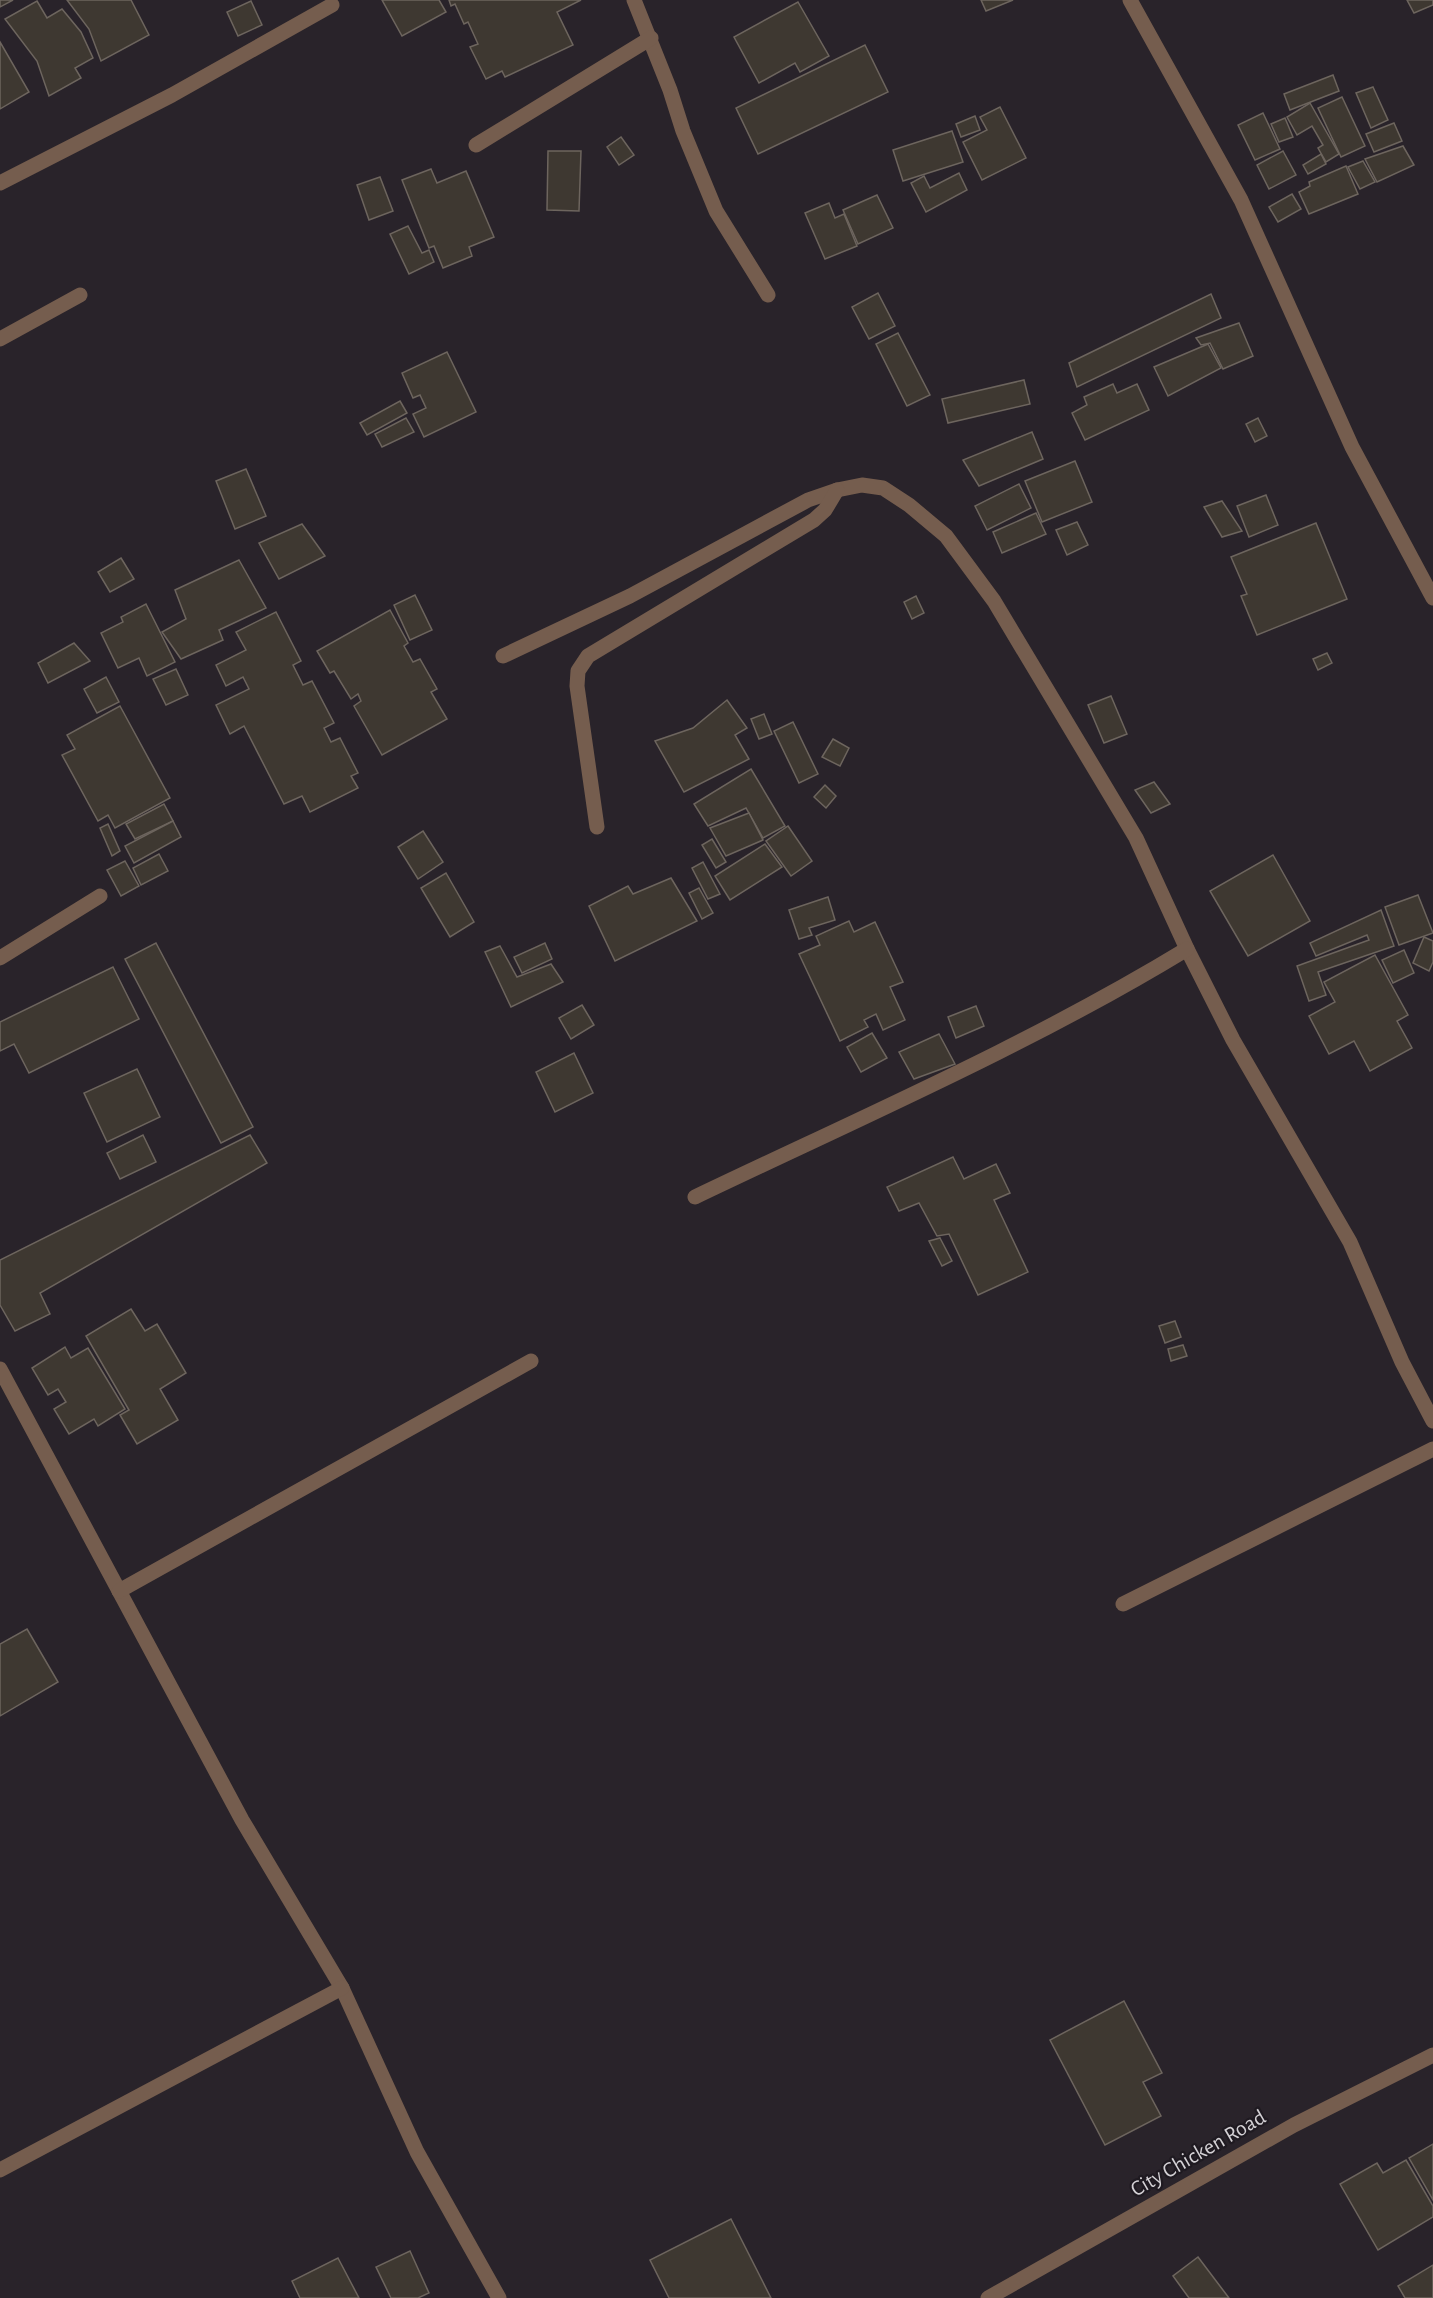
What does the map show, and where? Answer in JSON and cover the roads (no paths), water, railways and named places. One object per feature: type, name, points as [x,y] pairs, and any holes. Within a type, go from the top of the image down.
[{"type":"street","points":[[634,0],[651,38],[683,131],[716,211],[768,295]]},
{"type":"street","points":[[1130,0],[1241,200],[1352,447],[1433,598]]},
{"type":"street","points":[[0,183],[172,95],[332,5]]},
{"type":"street","points":[[476,145],[651,38]]},
{"type":"street","points":[[0,339],[81,295]]},
{"type":"street","points":[[503,656],[630,596],[808,500],[837,490],[862,485],[883,489],[909,505],[945,536],[994,601],[1136,838],[1233,1040],[1350,1242],[1402,1362],[1433,1421]]},
{"type":"street","points":[[597,827],[577,686],[578,671],[588,656],[814,520],[825,510],[837,490]]},
{"type":"street","points":[[0,958],[100,896]]},
{"type":"street","points":[[694,1197],[991,1055],[1136,980],[1188,949]]},
{"type":"street","points":[[119,1591],[531,1361]]},
{"type":"street","points":[[0,1370],[242,1820],[342,1988],[417,2152],[499,2298]]},
{"type":"street","points":[[1123,1604],[1433,1449]]},
{"type":"street","points":[[0,2170],[342,1988]]},
{"type":"street","name":"City Chicken Road","points":[[988,2298],[1294,2125],[1433,2055]]}]
